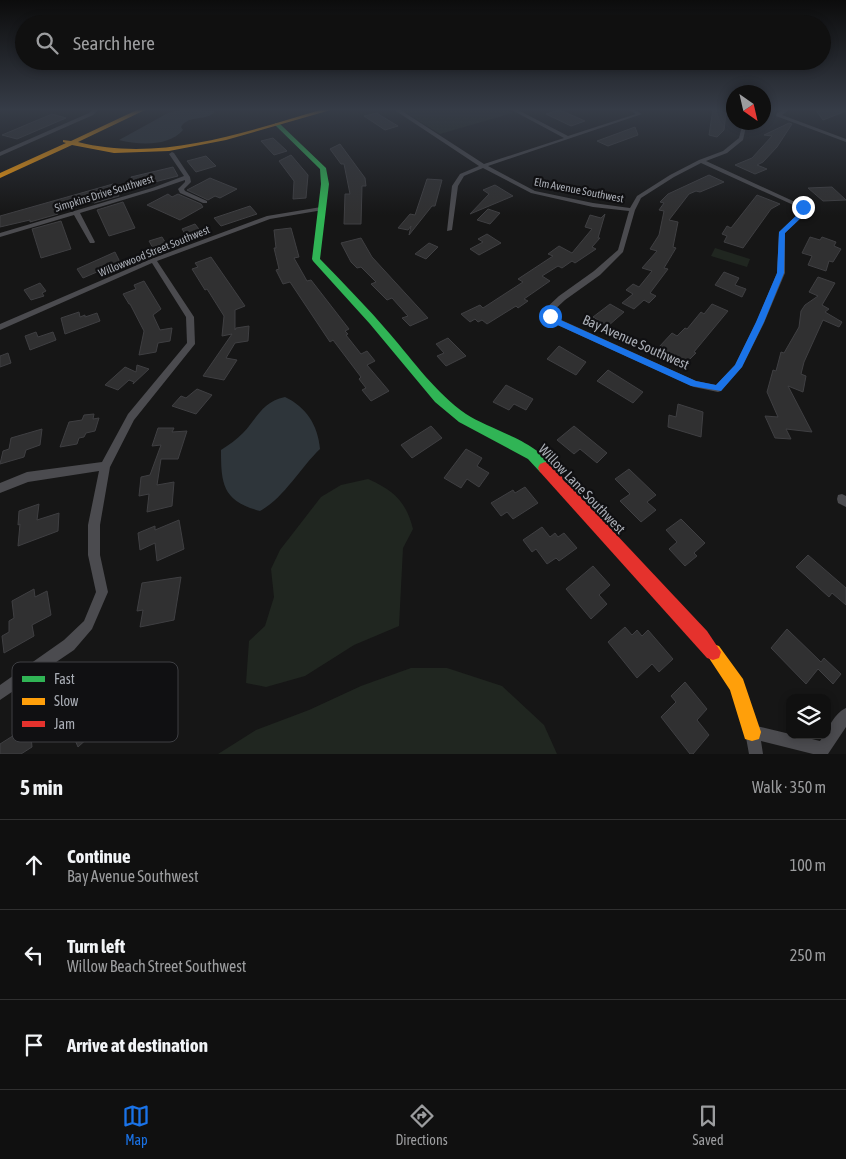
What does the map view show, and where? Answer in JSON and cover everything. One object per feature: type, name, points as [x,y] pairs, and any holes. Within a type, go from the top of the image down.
[{"type":"street","points":[[0,154],[22,144]]},
{"type":"street","points":[[0,169],[64,144]]},
{"type":"street","points":[[0,176],[64,144]]},
{"type":"street","points":[[65,144],[112,151],[145,151],[199,144]]},
{"type":"street","points":[[65,144],[104,157],[136,158],[172,154],[214,144]]},
{"type":"street","name":"Willow Lane Southwest","points":[[298,144],[323,168],[325,184],[316,259],[374,322],[439,399],[463,418],[533,456],[701,637],[738,684],[752,732]]},
{"type":"street","name":"Elm Avenue Southwest","points":[[449,144],[483,166],[533,192],[593,205],[632,210]]},
{"type":"street","points":[[449,230],[455,186],[462,175],[549,144]]},
{"type":"street","points":[[547,312],[562,298],[598,273],[621,251],[632,210],[639,197],[672,176],[700,161],[725,152],[735,144]]},
{"type":"street","points":[[172,154],[187,177],[188,182],[181,189],[182,192],[206,202]]},
{"type":"street","name":"Bay Avenue Southwest","points":[[547,312],[554,320],[694,384],[718,388],[738,367],[760,322],[781,273],[782,232],[802,214],[803,207],[700,161]]},
{"type":"street","name":"Simpkins Drive Southwest","points":[[0,235],[154,189],[187,177]]},
{"type":"street","name":"Willowwood Street Southwest","points":[[0,327],[153,260],[268,218],[321,209]]},
{"type":"street","points":[[76,212],[92,242]]},
{"type":"street","points":[[45,662],[69,645],[88,625],[102,592],[94,555],[94,525],[105,466],[131,417],[191,344],[190,317],[153,260]]},
{"type":"street","points":[[0,488],[27,477],[105,466]]},
{"type":"street","points":[[0,693],[12,685]]},
{"type":"street","points":[[756,754],[752,732],[825,752],[846,714]]},
{"type":"shaded area","points":[[715,248],[750,259],[747,267],[711,256]]},
{"type":"shaded area","points":[[285,397],[299,406],[310,418],[317,432],[320,449],[284,491],[260,511],[248,507],[231,497],[222,473],[221,450],[243,433],[266,406],[277,399]]},
{"type":"shaded area","points":[[368,479],[385,488],[397,498],[407,511],[413,529],[403,548],[399,626],[354,645],[305,676],[266,687],[246,683],[249,641],[265,626],[274,597],[271,569],[280,550],[321,497],[341,485]]},
{"type":"shaded area","points":[[411,668],[447,668],[502,686],[544,725],[557,754],[218,754],[256,730],[309,710],[361,686]]},
{"type":"building","points":[[264,144],[280,144],[287,151],[274,155]]},
{"type":"building","points":[[340,144],[365,178],[366,186],[362,186],[361,224],[344,224],[345,194],[350,194],[344,164],[341,164],[330,149]]},
{"type":"building","points":[[765,144],[779,144],[763,162],[757,165],[767,169],[755,174],[735,165],[752,158]]},
{"type":"building","points":[[291,155],[308,175],[306,198],[293,199],[294,181],[279,161]]},
{"type":"building","points":[[206,156],[216,166],[196,172],[187,161]]},
{"type":"building","points":[[173,167],[178,176],[135,187],[131,177]]},
{"type":"building","points":[[709,175],[724,182],[700,192],[696,191],[689,194],[669,220],[678,222],[673,247],[676,248],[664,268],[668,269],[650,293],[656,296],[649,303],[644,300],[634,309],[622,303],[633,294],[626,290],[633,284],[639,287],[652,271],[642,268],[657,251],[650,249],[659,235],[664,211],[659,210],[664,203],[660,202],[668,194]]},
{"type":"building","points":[[210,178],[237,189],[220,198],[215,196],[208,200],[187,190]]},
{"type":"building","points":[[427,179],[442,180],[435,206],[432,206],[409,235],[411,226],[408,230],[398,228],[410,214],[415,215]]},
{"type":"building","points":[[113,184],[119,196],[94,203],[86,202],[57,211],[58,214],[30,222],[30,220],[0,227],[0,216]]},
{"type":"building","points":[[495,185],[513,196],[470,214],[489,194],[483,190]]},
{"type":"building","points":[[832,187],[846,200],[823,201],[808,188]]},
{"type":"building","points":[[168,194],[172,197],[178,194],[201,204],[203,207],[180,220],[147,205]]},
{"type":"building","points":[[757,195],[780,204],[771,209],[743,248],[724,242],[727,236],[722,234],[727,226],[731,228]]},
{"type":"building","points":[[123,202],[135,228],[109,236],[97,210]]},
{"type":"building","points":[[250,206],[257,214],[221,226],[214,218]]},
{"type":"building","points":[[488,209],[500,213],[490,224],[477,220]]},
{"type":"building","points":[[605,214],[598,238],[600,238],[592,247],[596,249],[575,263],[572,261],[562,268],[558,266],[542,276],[550,281],[524,299],[528,301],[518,308],[516,306],[487,324],[482,320],[478,322],[475,319],[470,322],[461,314],[480,305],[483,308],[523,282],[518,279],[553,256],[548,254],[559,246],[572,253],[592,229],[585,227],[590,215],[601,218]]},
{"type":"building","points":[[61,221],[71,249],[41,258],[32,229]]},
{"type":"building","points":[[195,224],[202,233],[188,238],[182,229]]},
{"type":"building","points":[[291,228],[299,257],[294,258],[307,281],[311,280],[349,329],[345,331],[348,334],[346,335],[361,354],[367,351],[375,361],[367,365],[389,391],[371,401],[362,390],[366,388],[359,379],[361,377],[333,340],[330,342],[290,282],[283,284],[276,270],[279,269],[274,248],[276,248],[274,230]]},
{"type":"building","points":[[487,234],[501,243],[479,255],[470,249],[483,242],[478,239]]},
{"type":"building","points":[[162,237],[167,245],[154,250],[149,241]]},
{"type":"building","points":[[810,237],[820,240],[822,237],[836,242],[834,246],[841,249],[833,262],[829,261],[826,271],[808,265],[812,256],[802,253]]},
{"type":"building","points":[[361,238],[372,257],[428,318],[410,326],[402,318],[408,316],[392,298],[387,300],[371,284],[376,282],[361,267],[357,268],[351,262],[341,243]]},
{"type":"building","points":[[429,243],[438,247],[426,259],[415,254]]},
{"type":"building","points":[[115,252],[120,262],[83,278],[77,269]]},
{"type":"building","points":[[211,257],[245,306],[235,310],[235,330],[236,328],[249,326],[248,341],[235,343],[226,358],[237,360],[224,380],[203,376],[232,334],[222,336],[224,316],[192,269],[198,267],[195,263]]},
{"type":"building","points":[[724,272],[739,278],[735,285],[746,289],[742,297],[715,285]]},
{"type":"building","points":[[818,277],[835,283],[822,305],[829,309],[825,312],[842,322],[839,327],[823,320],[804,362],[801,374],[806,376],[803,392],[788,386],[812,432],[786,429],[791,439],[775,438],[765,416],[778,417],[767,392],[773,370],[776,371],[781,352],[784,353],[799,327],[801,311],[805,305],[818,296],[809,292]]},
{"type":"building","points":[[144,281],[161,309],[153,315],[160,330],[172,328],[170,341],[158,343],[156,352],[139,355],[144,331],[123,294],[136,289],[134,285]]},
{"type":"building","points":[[40,283],[46,291],[42,293],[44,296],[31,300],[24,290]]},
{"type":"building","points":[[610,304],[624,312],[608,326],[593,317]]},
{"type":"building","points":[[712,304],[728,311],[687,362],[659,347],[672,333],[677,336],[685,328],[687,329],[701,312],[704,314]]},
{"type":"building","points":[[79,312],[80,317],[97,313],[100,321],[65,334],[61,318]]},
{"type":"building","points":[[36,332],[38,337],[53,332],[56,340],[30,350],[25,336]]},
{"type":"building","points":[[448,338],[466,356],[446,366],[437,356],[444,353],[436,344]]},
{"type":"building","points":[[559,346],[586,362],[576,375],[547,359]]},
{"type":"building","points":[[8,353],[11,363],[0,367],[0,356]]},
{"type":"building","points":[[137,365],[149,369],[133,384],[134,382],[129,380],[118,390],[105,385],[125,367],[136,372]]},
{"type":"building","points":[[608,370],[643,392],[633,403],[597,381]]},
{"type":"building","points":[[506,385],[533,399],[526,410],[514,404],[509,410],[493,402]]},
{"type":"building","points":[[197,389],[212,395],[196,414],[172,406],[181,396],[186,398]]},
{"type":"building","points":[[678,404],[703,412],[701,437],[668,427],[669,415],[676,417]]},
{"type":"building","points":[[94,414],[93,419],[99,418],[95,431],[86,433],[84,437],[79,438],[77,444],[60,447],[69,422],[82,420],[84,415]]},
{"type":"building","points":[[431,426],[442,438],[412,458],[401,445]]},
{"type":"building","points":[[574,426],[607,453],[597,463],[580,449],[574,454],[557,440]]},
{"type":"building","points":[[158,428],[174,428],[172,432],[187,431],[178,459],[161,459],[157,485],[174,482],[172,506],[147,512],[149,494],[139,496],[141,477],[150,475],[161,445],[152,446]]},
{"type":"building","points":[[42,429],[40,445],[26,450],[24,457],[0,464],[3,451],[9,449],[11,438]]},
{"type":"building","points":[[466,449],[482,458],[477,466],[489,473],[479,487],[467,479],[461,488],[444,478]]},
{"type":"building","points":[[629,469],[656,495],[647,502],[656,510],[641,522],[620,501],[630,494],[615,479]]},
{"type":"building","points":[[525,487],[538,503],[513,519],[507,512],[501,516],[491,503],[513,490],[515,493]]},
{"type":"building","points":[[39,504],[37,520],[59,513],[58,531],[18,546],[19,511]]},
{"type":"building","points":[[681,519],[705,543],[694,553],[697,556],[685,566],[669,549],[677,542],[666,530]]},
{"type":"building","points":[[179,520],[184,549],[157,561],[155,543],[140,550],[138,533],[155,526],[155,530]]},
{"type":"building","points":[[542,527],[550,537],[555,533],[558,537],[564,533],[577,548],[559,561],[556,558],[547,564],[536,549],[532,552],[523,540]]},
{"type":"building","points":[[808,555],[846,588],[846,605],[832,593],[829,597],[796,567]]},
{"type":"building","points":[[593,566],[610,585],[599,595],[607,604],[591,619],[566,589]]},
{"type":"building","points":[[181,577],[174,620],[140,627],[143,610],[137,611],[142,583]]},
{"type":"building","points":[[34,589],[35,597],[47,591],[51,615],[32,625],[34,636],[4,653],[2,636],[9,632],[9,621],[14,618],[12,601]]},
{"type":"building","points":[[625,627],[632,635],[637,630],[642,636],[648,630],[673,659],[659,672],[652,664],[637,678],[608,642]]},
{"type":"building","points":[[787,629],[821,662],[824,658],[841,674],[833,684],[818,669],[806,684],[771,648]]},
{"type":"building","points":[[685,682],[707,709],[697,720],[709,735],[693,754],[690,754],[661,717],[676,702],[671,696]]},
{"type":"building","points":[[12,736],[12,742],[32,742],[32,747],[21,754],[0,754],[0,744]]},
{"type":"building","points":[[76,742],[83,742],[78,747]]},
{"type":"traffic: fast","points":[[298,144],[323,168],[325,184],[316,259],[374,322],[439,399],[463,418],[533,455],[545,468]]},
{"type":"traffic: slow","points":[[0,176],[68,144]]},
{"type":"traffic: slow","points":[[79,144],[114,151],[169,149],[200,144]]},
{"type":"traffic: slow","points":[[713,652],[737,685],[752,732]]},
{"type":"traffic: jam","points":[[545,468],[713,652]]},
{"type":"route","points":[[550,316],[554,320],[694,384],[718,388],[738,367],[760,322],[781,273],[782,232],[802,214],[803,207]]}]
